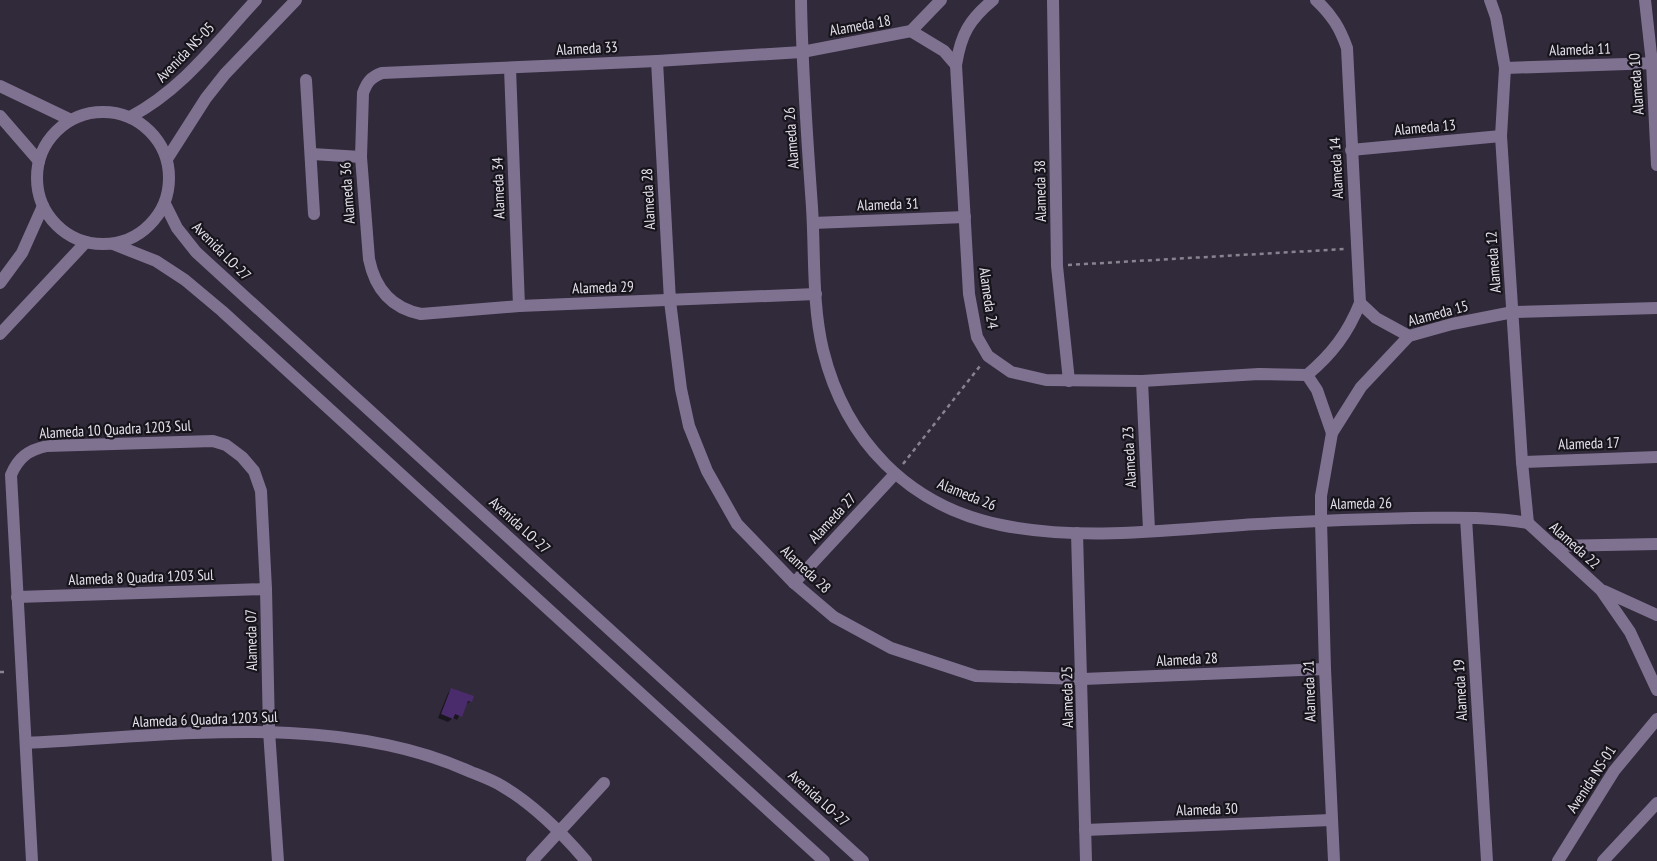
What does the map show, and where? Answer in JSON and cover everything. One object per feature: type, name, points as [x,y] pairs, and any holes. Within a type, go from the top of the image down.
[{"type":"street","name":"Avenida NS-05","points":[[130,116],[155,104],[180,83],[256,0]]},
{"type":"street","points":[[167,159],[192,118],[226,74],[296,0]]},
{"type":"street","name":"Alameda 26","points":[[801,0],[802,52],[816,294],[823,348],[835,389],[846,414],[862,438],[894,475],[933,499],[962,512],[998,524],[1078,533],[1322,520],[1503,518],[1528,523]]},
{"type":"street","name":"Alameda 18","points":[[802,52],[911,31],[941,0]]},
{"type":"street","name":"Alameda 24","points":[[993,0],[980,11],[965,29],[959,45],[956,65],[972,320],[977,337],[988,356],[1011,372],[1046,380],[1142,381],[1259,374],[1306,375]]},
{"type":"street","name":"Alameda 38","points":[[1053,0],[1057,266],[1069,381]]},
{"type":"street","name":"Alameda 14","points":[[1316,0],[1329,12],[1340,27],[1347,48],[1360,303]]},
{"type":"street","name":"Alameda 12","points":[[1490,0],[1496,17],[1505,68],[1501,136],[1522,462],[1528,523]]},
{"type":"street","name":"Alameda 10","points":[[1645,0],[1655,63],[1657,165]]},
{"type":"street","points":[[911,31],[944,51],[956,65]]},
{"type":"street","name":"Alameda 33","points":[[374,76],[382,73],[657,61],[802,52]]},
{"type":"street","name":"Alameda 28","points":[[657,61],[670,301],[681,389],[689,426],[707,471],[737,524],[794,583],[834,617],[891,648],[976,676],[1083,680],[1324,669]]},
{"type":"street","name":"Alameda 11","points":[[1505,68],[1655,63]]},
{"type":"street","name":"Alameda 34","points":[[510,68],[519,306]]},
{"type":"street","name":"Alameda 36","points":[[374,76],[366,84],[363,93],[361,157],[369,259],[372,275],[394,304]]},
{"type":"street","points":[[306,80],[312,154],[314,214]]},
{"type":"street","points":[[0,86],[71,120]]},
{"type":"street","points":[[113,244],[135,237],[147,228],[165,204],[170,182],[167,159],[159,141],[146,127],[130,116],[108,111],[85,113],[64,123],[48,140],[39,161],[37,184],[43,206],[61,229],[86,242],[113,244],[156,261],[185,280],[222,311],[824,861]]},
{"type":"street","points":[[0,116],[39,161]]},
{"type":"street","name":"Alameda 13","points":[[1351,150],[1501,136]]},
{"type":"street","points":[[312,154],[361,157]]},
{"type":"street","name":"Avenida LO-27","points":[[165,204],[177,228],[196,252],[864,861]]},
{"type":"street","points":[[0,283],[22,253],[43,206]]},
{"type":"street","name":"Alameda 31","points":[[813,223],[965,217]]},
{"type":"street","points":[[0,334],[86,242]]},
{"type":"street","name":"Alameda 29","points":[[394,304],[406,311],[421,314],[519,306],[816,294]]},
{"type":"street","points":[[1332,433],[1320,396],[1306,375],[1326,359],[1342,340],[1360,303],[1376,318],[1409,336]]},
{"type":"street","name":"Alameda 15","points":[[1322,520],[1321,496],[1332,433],[1361,387],[1409,336],[1452,324],[1513,312],[1657,308]]},
{"type":"street","name":"Alameda 23","points":[[1142,381],[1149,530]]},
{"type":"street","name":"Alameda 10 Quadra 1203 Sul","points":[[16,597],[11,475],[22,457],[33,449],[47,446],[213,441]]},
{"type":"street","name":"Alameda 07","points":[[213,441],[226,445],[242,456],[254,471],[261,491],[266,589],[269,730],[278,861]]},
{"type":"street","name":"Alameda 17","points":[[1522,462],[1657,457]]},
{"type":"street","name":"Alameda 27","points":[[794,583],[894,475]]},
{"type":"street","name":"Alameda 19","points":[[1466,518],[1487,861]]},
{"type":"street","name":"Alameda 21","points":[[1322,520],[1324,669],[1330,820],[1334,861]]},
{"type":"street","name":"Alameda 22","points":[[1528,523],[1601,590],[1630,632],[1657,690]]},
{"type":"street","name":"Alameda 25","points":[[1078,533],[1086,861]]},
{"type":"street","points":[[1553,546],[1657,544]]},
{"type":"street","name":"Alameda 8 Quadra 1203 Sul","points":[[16,597],[266,589]]},
{"type":"street","name":"Alameda 22","points":[[1601,590],[1657,615]]},
{"type":"street","points":[[16,597],[27,743],[32,861]]},
{"type":"street","name":"Avenida NS-01","points":[[1558,861],[1614,771],[1657,718]]},
{"type":"street","name":"Alameda 6 Quadra 1203 Sul","points":[[27,743],[269,730],[379,742],[438,757],[502,786],[561,831],[586,861]]},
{"type":"street","points":[[532,861],[604,783]]},
{"type":"street","points":[[1603,861],[1657,803]]},
{"type":"street","name":"Alameda 30","points":[[1086,830],[1330,820]]},
{"type":"path","points":[[1057,266],[1356,248]]},
{"type":"path","points":[[894,475],[988,356]]},
{"type":"building","points":[[451,688],[474,696],[472,702],[468,701],[462,717],[455,714],[453,719],[441,714]]}]
